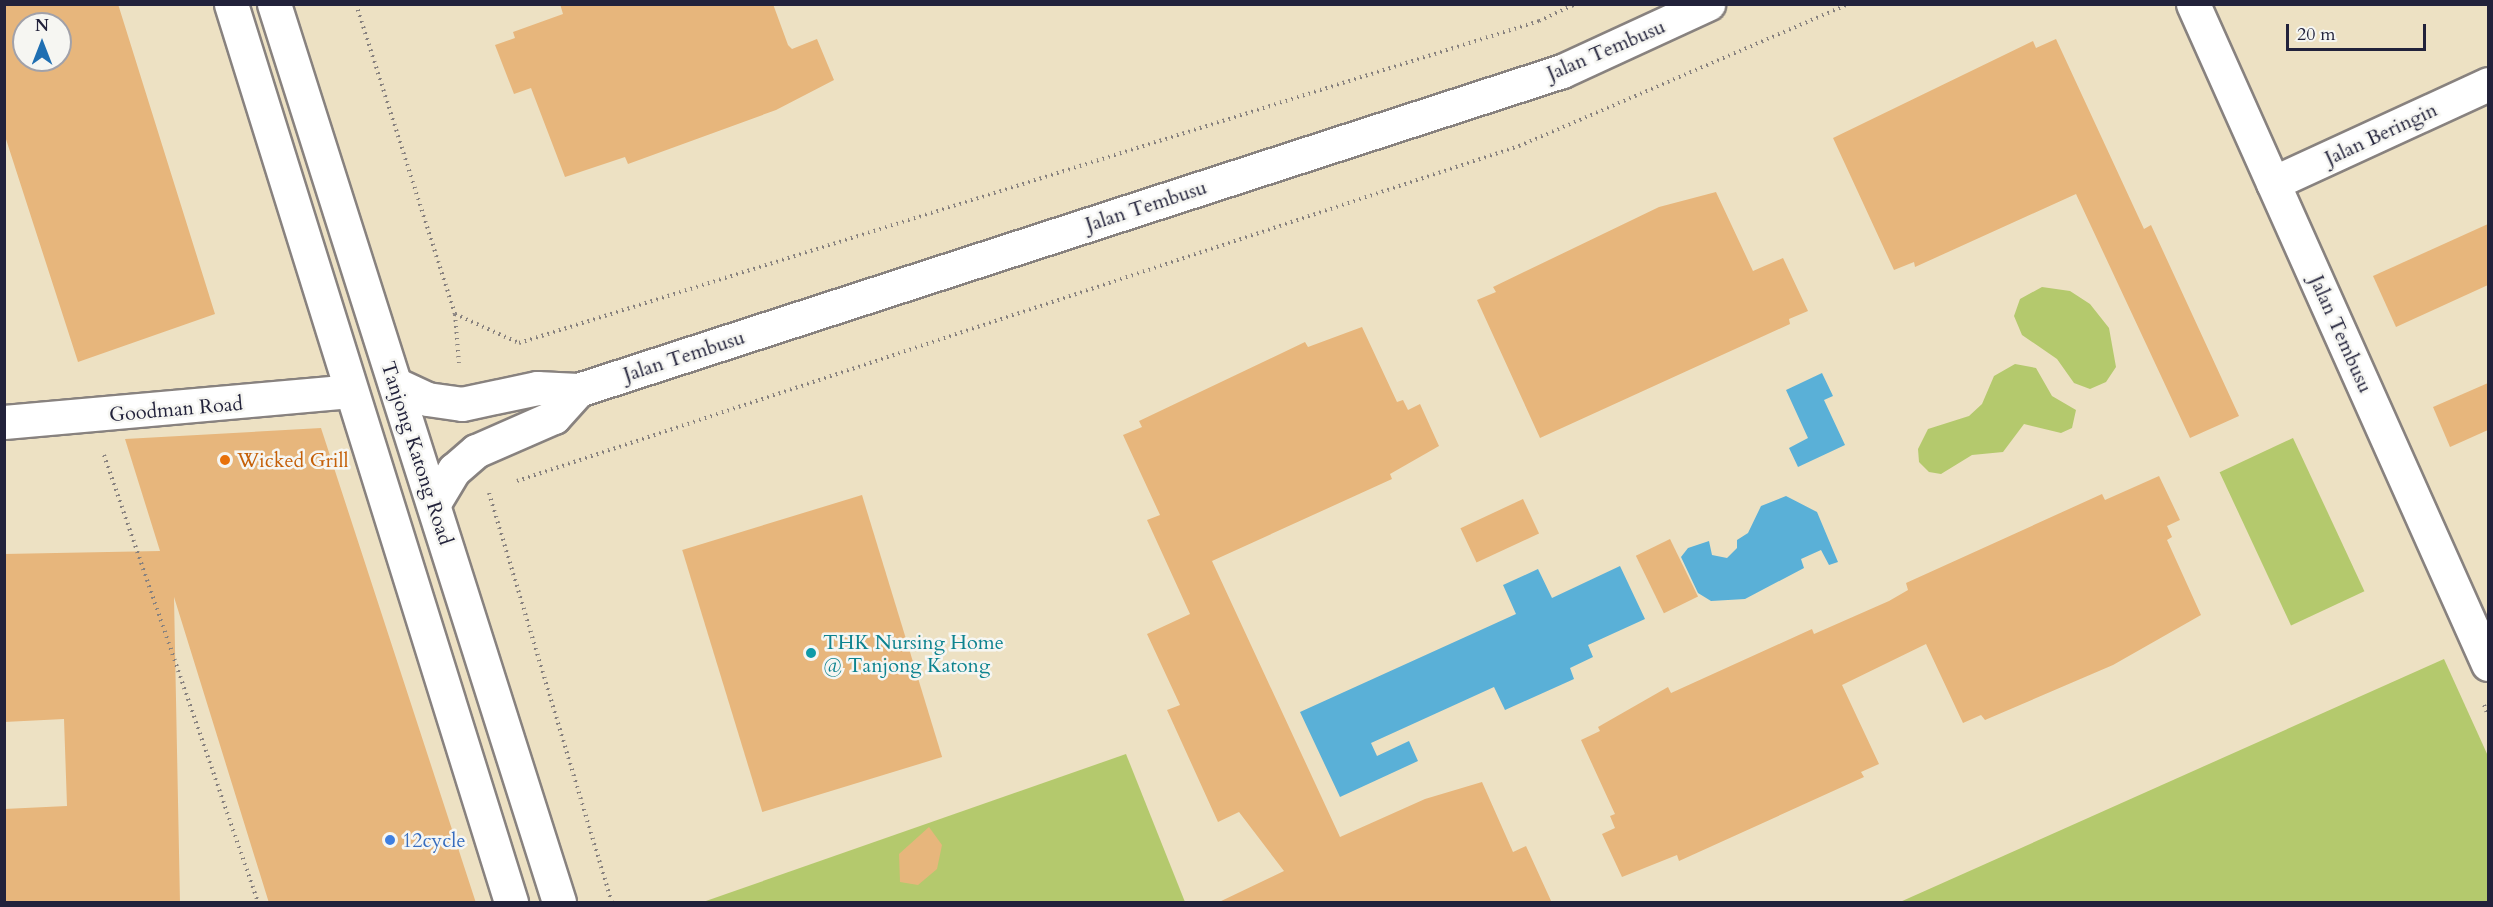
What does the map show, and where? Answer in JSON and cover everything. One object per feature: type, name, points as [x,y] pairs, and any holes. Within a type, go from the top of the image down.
[{"type":"street","points":[[231,4],[348,391],[511,903]]},
{"type":"street","name":"Tanjong Katong Road","points":[[274,4],[559,903]]},
{"type":"street","name":"Jalan Tembusu","points":[[578,390],[1562,71],[1708,4]]},
{"type":"street","name":"Jalan Tembusu","points":[[2193,4],[2273,183],[2481,630],[2488,664]]},
{"type":"street","name":"Jalan Beringin","points":[[2273,183],[2488,84]]},
{"type":"street","points":[[395,384],[427,399],[462,404],[537,388],[578,390]]},
{"type":"street","points":[[434,503],[454,470],[476,451],[554,417],[578,390]]},
{"type":"street","name":"Goodman Road","points":[[4,422],[348,391]]},
{"type":"path","points":[[455,314],[519,343],[1539,21],[1575,4]]},
{"type":"path","points":[[511,483],[1519,146],[1849,4]]},
{"type":"path","points":[[101,449],[258,903]]},
{"type":"path","points":[[488,491],[499,487]]},
{"type":"green space","points":[[2042,287],[2070,291],[2090,304],[2109,328],[2116,367],[2106,382],[2090,389],[2074,383],[2057,359],[2022,335],[2014,316],[2020,299]]},
{"type":"green space","points":[[2015,364],[2036,368],[2052,396],[2076,410],[2072,428],[2061,433],[2024,424],[2003,452],[1972,455],[1941,474],[1929,472],[1919,462],[1918,449],[1928,429],[1969,416],[1982,404],[1994,376]]},
{"type":"green space","points":[[2293,438],[2364,591],[2291,625],[2220,472]]},
{"type":"green space","points":[[2444,659],[2488,756],[2488,902],[1900,902]]},
{"type":"green space","points":[[1126,754],[1185,902],[703,902]]},
{"type":"water","points":[[1822,373],[1833,396],[1824,400],[1845,445],[1798,467],[1789,448],[1808,438],[1786,390]]},
{"type":"water","points":[[1786,496],[1817,512],[1838,562],[1829,565],[1821,550],[1801,559],[1804,568],[1745,599],[1711,601],[1698,593],[1681,557],[1688,548],[1709,541],[1712,555],[1727,558],[1737,548],[1737,540],[1748,533],[1761,506]]},
{"type":"water","points":[[1620,566],[1645,619],[1588,645],[1593,657],[1570,668],[1574,679],[1505,710],[1494,687],[1371,743],[1377,756],[1409,741],[1418,761],[1340,797],[1300,712],[1516,614],[1503,585],[1538,569],[1552,598]]},
{"type":"building","points":[[4,4],[118,4],[215,314],[78,362],[4,133]]},
{"type":"building","points":[[560,4],[773,4],[788,45],[792,49],[817,39],[834,80],[776,110],[628,164],[625,157],[565,177],[531,88],[514,94],[495,45],[515,38],[513,32],[563,14]]},
{"type":"building","points":[[2056,39],[2144,229],[2151,225],[2239,416],[2190,438],[2076,194],[1915,267],[1914,262],[1894,270],[1833,138],[2033,41],[2036,48]]},
{"type":"building","points":[[1716,192],[1753,271],[1783,258],[1808,311],[1789,319],[1790,324],[1540,438],[1477,300],[1496,292],[1493,287],[1659,207]]},
{"type":"building","points":[[2488,224],[2488,285],[2396,327],[2373,276]]},
{"type":"building","points":[[1362,327],[1397,402],[1403,400],[1408,410],[1420,404],[1439,446],[1390,474],[1392,479],[1212,561],[1340,837],[1425,799],[1482,782],[1513,852],[1526,846],[1552,903],[1217,903],[1284,871],[1239,812],[1218,822],[1167,710],[1180,705],[1147,634],[1190,614],[1147,520],[1160,515],[1123,435],[1142,427],[1139,421],[1305,342],[1308,347]]},
{"type":"building","points":[[2488,383],[2488,430],[2450,447],[2433,407]]},
{"type":"building","points":[[321,428],[476,903],[269,903],[174,597],[180,903],[4,903],[4,809],[67,806],[64,719],[4,722],[4,554],[160,551],[125,439]]},
{"type":"building","points":[[2159,476],[2180,520],[2167,526],[2172,537],[2167,540],[2201,615],[2113,665],[1985,720],[1981,715],[1963,723],[1926,644],[1842,685],[1879,764],[1861,772],[1864,777],[1679,861],[1677,855],[1622,877],[1602,834],[1615,828],[1610,816],[1615,814],[1581,740],[1600,731],[1598,727],[1668,687],[1671,693],[1812,629],[1814,634],[1889,601],[1908,590],[1906,583],[2102,494],[2105,500]]},
{"type":"building","name":"THK Nursing Home @ Tanjong Katong","points":[[862,495],[942,757],[762,812],[682,550]]},
{"type":"building","points":[[1523,499],[1539,533],[1477,563],[1460,528]]},
{"type":"building","points":[[1670,539],[1698,597],[1664,613],[1636,556]]},
{"type":"building","points":[[929,827],[942,845],[937,869],[918,885],[900,882],[899,854]]},
{"type":"place","name":"Wicked Grill","points":[[225,460]]},
{"type":"place","name":"THK Nursing Home @ Tanjong Katong","points":[[811,653]]},
{"type":"place","name":"12cycle","points":[[390,840]]}]
